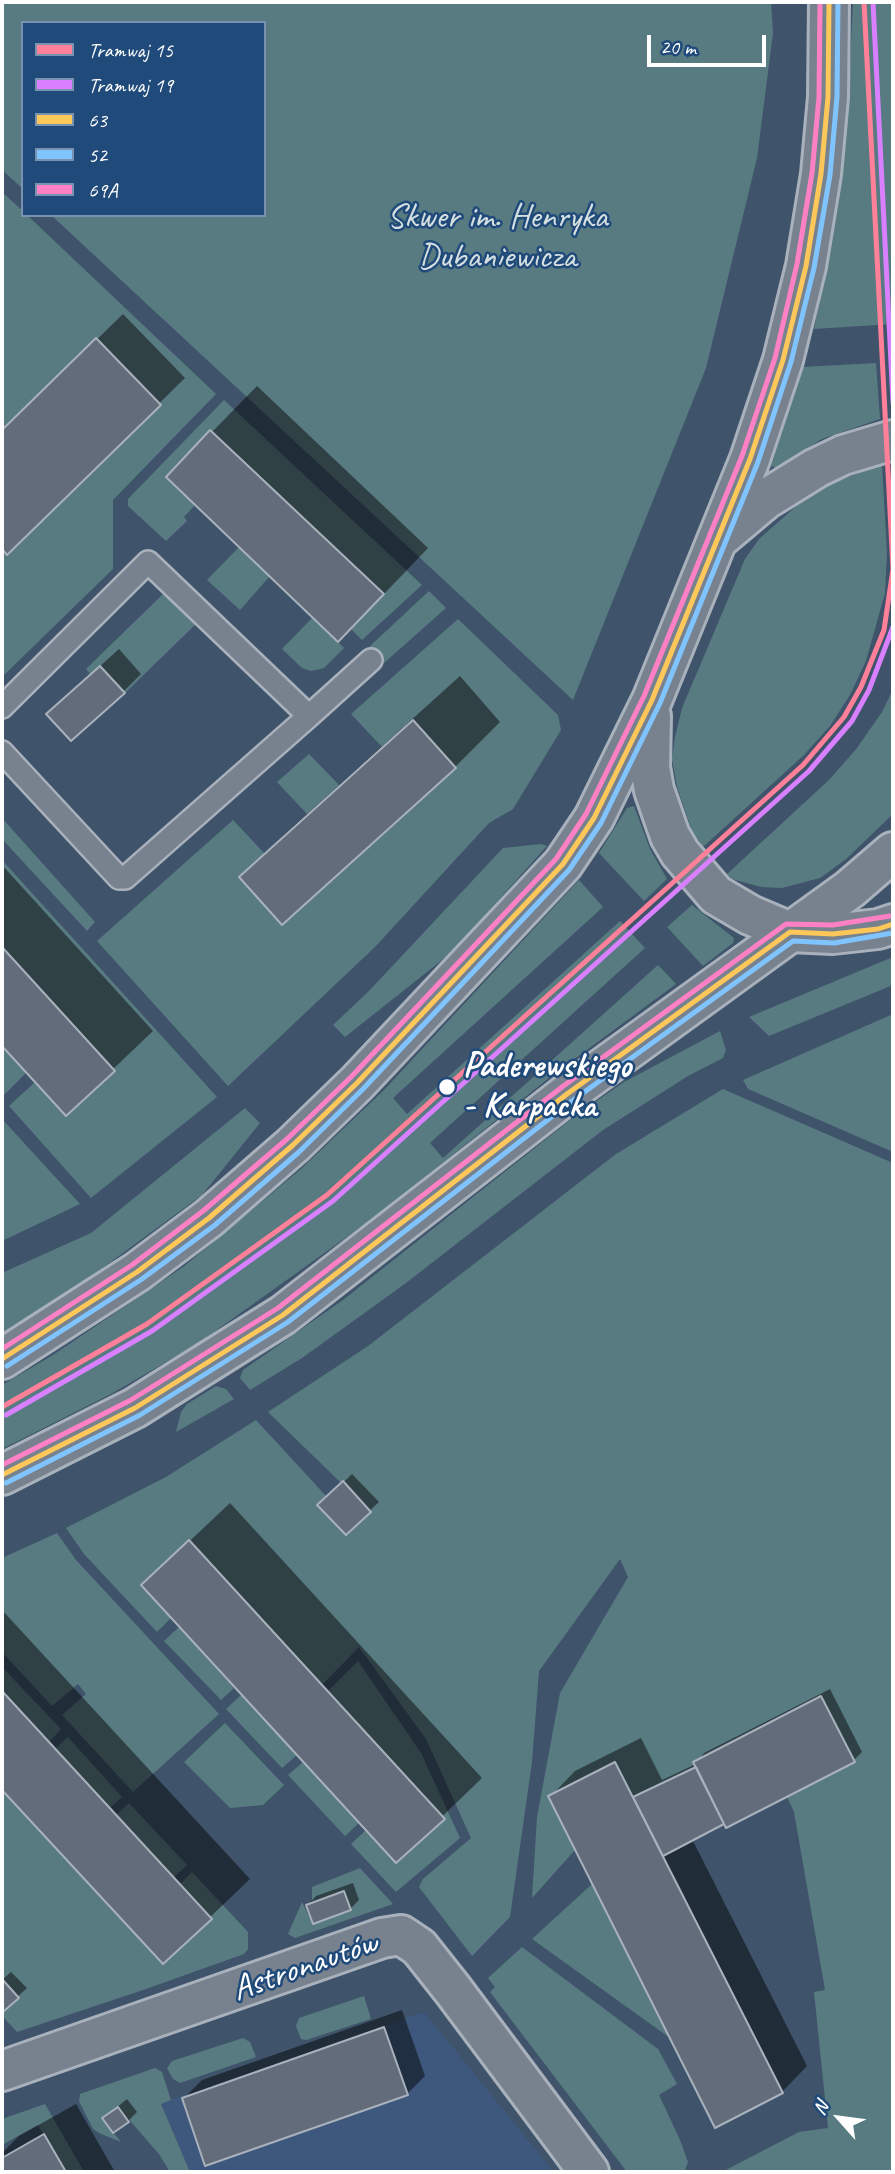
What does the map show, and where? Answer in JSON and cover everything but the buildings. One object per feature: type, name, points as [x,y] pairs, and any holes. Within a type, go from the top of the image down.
[{"type":"main road","points":[[2,1359],[137,1272],[209,1218],[293,1145],[357,1083],[564,864],[594,818],[652,700],[718,540],[773,393],[797,311],[821,174],[828,97],[829,2]]},
{"type":"main road","points":[[718,540],[766,499],[816,468],[843,455],[893,440]]},
{"type":"main road","points":[[652,700],[650,766],[662,816],[675,844],[716,895],[750,915],[790,932],[833,934],[893,924]]},
{"type":"main road","points":[[2,1475],[135,1408],[283,1315],[567,1094],[790,932],[893,852]]},
{"type":"main road","name":"Astronautów","points":[[2,2071],[382,1938],[401,1935],[419,1947],[589,2172]]},
{"type":"lane","points":[[2,707],[148,562],[309,716]]},
{"type":"lane","points":[[2,752],[119,878],[125,878],[371,660]]},
{"type":"shaded area","points":[[424,2012],[554,2172],[190,2172],[161,2103]]},
{"type":"green space","name":"Skwer im. Henryka Dubaniewicza","points":[[2,2],[771,2],[773,33],[757,158],[706,368],[573,700],[53,217],[266,217],[266,21],[21,21],[21,187],[2,170]]},
{"type":"green space","points":[[853,2],[893,2],[893,324],[814,329],[838,204],[848,105]]},
{"type":"green space","points":[[2,192],[21,209],[21,217],[29,217],[216,394],[113,500],[113,569],[2,677],[2,549],[7,554],[96,339],[2,430]]},
{"type":"green space","points":[[876,363],[880,419],[822,439],[776,468],[771,466],[803,367]]},
{"type":"green space","points":[[224,400],[422,585],[362,640],[351,629],[384,594],[211,430],[166,477],[195,505],[184,517],[187,521],[166,541],[128,506],[128,499]]},
{"type":"green space","points":[[882,464],[887,553],[885,593],[866,661],[850,695],[830,726],[804,755],[703,847],[692,831],[677,787],[672,759],[675,737],[682,708],[745,559],[759,539],[802,501],[832,483]]},
{"type":"green space","points":[[239,547],[270,576],[240,610],[207,580]]},
{"type":"green space","points":[[429,591],[446,608],[384,663],[369,647]]},
{"type":"green space","points":[[164,593],[197,623],[125,693],[100,666],[90,674],[86,669]]},
{"type":"green space","points":[[313,617],[344,648],[324,668],[311,671],[302,668],[282,649]]},
{"type":"green space","points":[[458,619],[558,715],[561,730],[513,809],[489,823],[375,947],[228,1086],[97,941],[233,820],[265,854],[239,877],[282,925],[456,769],[383,748],[351,714]]},
{"type":"green space","points":[[893,689],[893,814],[845,860],[820,878],[782,888],[761,887],[732,879],[727,874],[830,779],[857,748],[882,712]]},
{"type":"green space","points":[[309,754],[340,786],[308,815],[277,782]]},
{"type":"green space","points":[[634,806],[650,849],[667,879],[644,901],[599,853],[627,808]]},
{"type":"green space","points":[[2,818],[95,922],[87,931],[2,839]]},
{"type":"green space","points":[[541,844],[547,846],[451,953],[345,1037],[333,1025],[369,991],[503,848]]},
{"type":"green space","points":[[2,860],[217,1097],[91,1198],[9,1106],[35,1082],[66,1116],[115,1071],[2,947]]},
{"type":"green space","points":[[579,880],[603,907],[393,1098],[407,1114],[620,921],[645,948],[430,1143],[443,1158],[658,965],[676,984],[549,1078],[372,1219],[200,1342],[113,1393],[2,1449],[2,1385],[53,1355],[183,1267],[301,1169],[384,1090]]},
{"type":"green space","points":[[692,905],[734,938],[733,943],[703,966],[667,927]]},
{"type":"green space","points":[[893,957],[893,985],[769,1036],[749,1017]]},
{"type":"green space","points":[[893,1014],[893,1152],[748,1089],[743,1080]]},
{"type":"green space","points":[[720,1031],[726,1050],[723,1058],[688,1076],[603,1130],[406,1283],[302,1358],[250,1390],[240,1378],[243,1370],[343,1300],[579,1113],[624,1082]]},
{"type":"green space","points":[[2,1046],[26,1073],[2,1097]]},
{"type":"green space","points":[[723,1089],[893,1163],[893,2172],[722,2172],[799,2132],[828,2128],[814,1992],[825,1990],[794,1812],[787,1797],[821,1697],[693,1762],[696,1767],[633,1797],[615,1762],[548,1796],[575,1850],[532,1898],[537,1817],[560,1693],[628,1577],[620,1559],[539,1671],[532,1762],[510,1917],[472,1956],[419,1887],[423,1879],[471,1838],[426,1739],[359,1647],[322,1685],[189,1541],[141,1585],[171,1618],[157,1632],[84,1554],[66,1528],[166,1477],[256,1420],[326,1496],[318,1505],[347,1535],[371,1512],[268,1412],[368,1346],[616,1154]]},
{"type":"green space","points":[[245,1108],[260,1123],[202,1195],[82,1283],[2,1333],[2,1273],[91,1233]]},
{"type":"green space","points":[[2,1119],[80,1204],[2,1241]]},
{"type":"green space","points":[[216,1386],[226,1389],[234,1399],[176,1432],[181,1412],[187,1404]]},
{"type":"green space","points":[[57,1533],[76,1560],[219,1714],[133,1792],[62,1715],[86,1694],[78,1684],[52,1706],[2,1652],[2,1558]]},
{"type":"green space","points":[[179,1627],[234,1688],[221,1700],[164,1641]]},
{"type":"green space","points":[[358,1661],[421,1753],[460,1838],[396,1892],[351,1844],[366,1830],[396,1863],[444,1818],[328,1691]]},
{"type":"green space","points":[[4,1669],[61,1729],[49,1742],[2,1691]]},
{"type":"green space","points":[[241,1695],[297,1755],[282,1768],[226,1709]]},
{"type":"green space","points":[[225,1723],[284,1785],[263,1805],[230,1808],[184,1762]]},
{"type":"green space","points":[[68,1737],[122,1797],[110,1808],[55,1749]]},
{"type":"green space","points":[[303,1762],[359,1823],[345,1836],[288,1775]]},
{"type":"green space","points":[[2,1790],[162,1964],[212,1919],[180,1884],[192,1872],[248,1932],[248,1949],[244,1954],[17,2032],[2,2016],[2,2009],[5,2011],[19,1998],[2,1979]]},
{"type":"green space","points":[[129,1803],[187,1865],[174,1877],[116,1815]]},
{"type":"green space","points":[[360,1868],[393,1904],[295,1938],[288,1934],[302,1902],[313,1924],[350,1910],[344,1891],[312,1903],[312,1887]]},
{"type":"green space","points":[[592,1884],[670,2038],[532,1939]]},
{"type":"green space","points":[[522,1947],[658,2049],[677,2084],[659,2095],[688,2162],[685,2170],[627,2172],[490,1992],[495,1987],[488,1978]]},
{"type":"green space","points":[[364,1996],[371,2019],[306,2040],[301,2039],[296,2026],[299,2018]]},
{"type":"green space","points":[[243,2038],[250,2042],[256,2057],[180,2083],[173,2079],[167,2068],[172,2061]]},
{"type":"green space","points":[[155,2068],[162,2072],[171,2100],[161,2104],[190,2172],[170,2172],[159,2154],[118,2107],[102,2118],[121,2142],[99,2133],[93,2129],[79,2101],[80,2094]]},
{"type":"green space","points":[[45,2104],[83,2170],[66,2172],[38,2125],[2,2145],[2,2119]]},
{"type":"tram line","name":"15","points":[[2,1407],[147,1324],[327,1195],[803,765],[844,717],[861,687],[884,630],[893,569],[864,2]]},
{"type":"tram line","name":"19","points":[[873,2],[893,403]]},
{"type":"tram line","name":"19","points":[[6,1415],[152,1331],[333,1201],[809,771],[852,721],[869,690],[893,627]]},
{"type":"transit line","name":"69A","points":[[2,1349],[132,1265],[203,1211],[287,1139],[351,1077],[556,859],[586,814],[644,696],[742,456],[775,358],[797,264],[812,173],[819,97],[820,2]]},
{"type":"transit line","name":"63","points":[[2,1359],[137,1272],[209,1218],[293,1145],[357,1083],[563,864],[594,818],[652,700],[750,459],[783,360],[806,266],[821,174],[828,97],[829,2]]},
{"type":"transit line","name":"52","points":[[7,1366],[142,1279],[215,1225],[299,1152],[363,1089],[569,870],[601,823],[660,703],[758,462],[791,362],[814,268],[830,175],[837,97],[838,2]]},
{"type":"transit line","name":"69A","points":[[2,1465],[131,1400],[278,1308],[562,1087],[786,924],[833,925],[890,916]]},
{"type":"transit line","name":"63","points":[[2,1475],[135,1408],[283,1315],[567,1094],[790,932],[833,934],[878,929],[893,924]]},
{"type":"transit line","name":"52","points":[[6,1483],[140,1415],[288,1322],[572,1101],[793,941],[834,943],[893,933]]},
{"type":"place","name":"Paderewskiego - Karpacka","points":[[447,1087]]}]
